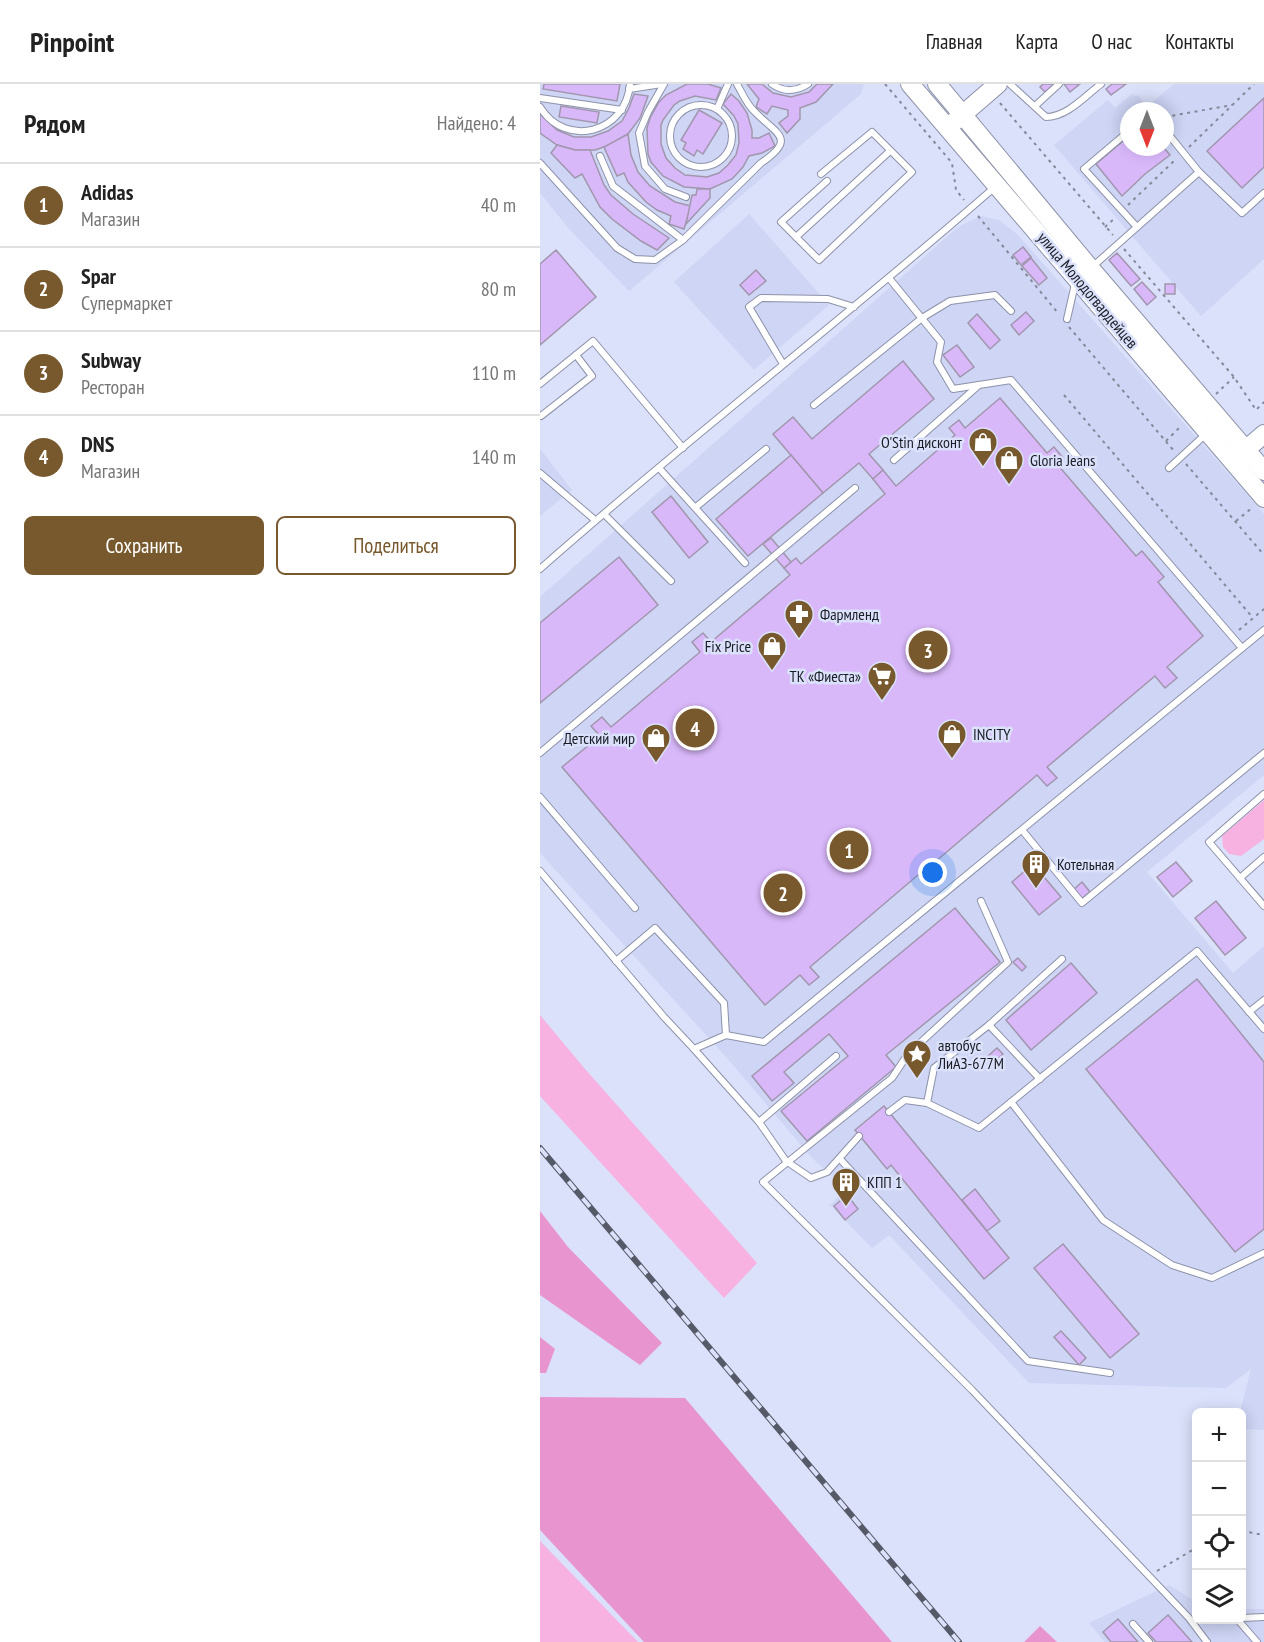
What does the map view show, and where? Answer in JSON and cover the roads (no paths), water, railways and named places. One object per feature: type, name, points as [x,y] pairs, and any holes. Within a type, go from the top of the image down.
[{"type":"main road","name":"улица Молодогвардейцев","points":[[910,84],[997,185],[1084,273],[1239,456],[1261,501]]},
{"type":"main road","name":"улица Молодогвардейцев","points":[[937,84],[1208,432],[1239,456],[1264,471]]},
{"type":"main road","points":[[947,129],[998,84]]},
{"type":"main road","points":[[1239,456],[1264,434]]},
{"type":"lane","points":[[540,107],[545,115],[558,125],[576,131],[589,131],[605,126],[622,110],[630,87],[663,84]]},
{"type":"lane","points":[[663,84],[639,133],[645,166],[665,189],[686,197]]},
{"type":"lane","points":[[717,109],[728,84]]},
{"type":"lane","points":[[540,163],[617,248],[635,259],[655,260],[683,240],[761,163],[776,153],[780,146],[781,138],[777,131],[753,111],[737,84]]},
{"type":"lane","points":[[772,84],[785,90],[796,90],[808,84]]},
{"type":"lane","points":[[1010,84],[1046,117],[1056,117],[1065,112],[1101,84]]},
{"type":"lane","points":[[1035,106],[1059,84]]},
{"type":"lane","points":[[540,98],[622,110]]},
{"type":"lane","points":[[696,104],[717,109],[729,121],[732,130],[729,150],[713,165],[703,167],[688,165],[678,158],[669,142],[669,129],[674,118],[688,106],[696,104]]},
{"type":"lane","points":[[821,174],[872,132],[912,172],[819,260],[781,222],[827,181]]},
{"type":"lane","points":[[1120,139],[1084,169],[1137,228]]},
{"type":"lane","points":[[1174,141],[1199,171],[1242,213],[1264,192]]},
{"type":"lane","points":[[796,237],[890,151]]},
{"type":"lane","points":[[600,156],[613,186],[683,240]]},
{"type":"lane","points":[[1067,319],[1084,273],[1199,171]]},
{"type":"lane","points":[[540,569],[595,520],[889,278],[997,185]]},
{"type":"lane","points":[[889,278],[942,342],[937,362],[953,389],[1011,380],[1242,648]]},
{"type":"lane","points":[[814,405],[922,318],[950,301],[995,296],[1011,311]]},
{"type":"lane","points":[[783,364],[749,307],[761,298],[828,299],[854,307]]},
{"type":"lane","points":[[540,384],[593,341],[683,448]]},
{"type":"lane","points":[[541,416],[592,376],[576,355]]},
{"type":"lane","points":[[894,460],[979,385]]},
{"type":"lane","points":[[1169,468],[1208,432]]},
{"type":"lane","points":[[696,507],[766,449]]},
{"type":"lane","points":[[659,468],[745,563]]},
{"type":"lane","points":[[540,472],[595,520]]},
{"type":"lane","points":[[540,753],[855,488]]},
{"type":"lane","points":[[604,514],[671,581]]},
{"type":"lane","points":[[694,1049],[726,1035],[764,1042],[1264,630]]},
{"type":"lane","points":[[1022,830],[1082,903],[1264,753]]},
{"type":"lane","points":[[1264,794],[1209,842],[1264,906]]},
{"type":"lane","points":[[540,797],[635,908]]},
{"type":"lane","points":[[1240,878],[1264,857]]},
{"type":"lane","points":[[540,871],[616,961],[759,1122],[786,1161],[811,1178],[827,1172],[840,1160],[852,1142],[860,1136]]},
{"type":"lane","points":[[981,901],[1008,962],[908,1054],[892,1078],[786,1161],[763,1182],[972,1390],[1189,1618],[1207,1642]]},
{"type":"lane","points":[[616,961],[655,928],[724,1003],[726,1035]]},
{"type":"lane","points":[[889,1112],[904,1100],[927,1103],[979,1128],[1197,951],[1264,1029]]},
{"type":"lane","points":[[927,1103],[934,1068],[989,1025],[1062,959]]},
{"type":"lane","points":[[1249,1012],[1264,1000]]},
{"type":"lane","points":[[989,1025],[1040,1079]]},
{"type":"lane","points":[[759,1122],[836,1056]]},
{"type":"lane","points":[[1011,1102],[1103,1220],[1172,1265],[1212,1278],[1264,1252]]},
{"type":"lane","points":[[840,1160],[1028,1362],[1110,1373]]},
{"type":"lane","points":[[1246,1618],[1264,1617]]},
{"type":"lane","points":[[1133,1624],[1149,1642]]},
{"type":"lane","points":[[1244,1624],[1257,1642]]},
{"type":"railway","points":[[540,1148],[959,1642]]},
{"type":"place","name":"O'Stin дисконт","points":[[983,468]]},
{"type":"place","name":"Gloria Jeans","points":[[1009,486]]},
{"type":"place","name":"Фармленд","points":[[799,640]]},
{"type":"place","name":"Subway","points":[[928,650]]},
{"type":"place","name":"Fix Price","points":[[772,672]]},
{"type":"place","name":"ТК «Фиеста»","points":[[882,702]]},
{"type":"place","name":"DNS","points":[[695,728]]},
{"type":"place","name":"INCITY","points":[[952,760]]},
{"type":"place","name":"Детский мир","points":[[656,764]]},
{"type":"place","name":"Adidas","points":[[849,850]]},
{"type":"place","name":"Котельная","points":[[1036,890]]},
{"type":"place","name":"Spar","points":[[783,893]]},
{"type":"place","name":"автобус ЛиАЗ-677М","points":[[917,1080]]},
{"type":"place","name":"КПП 1","points":[[846,1208]]}]
